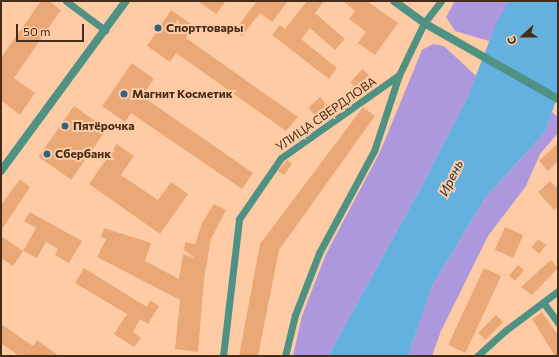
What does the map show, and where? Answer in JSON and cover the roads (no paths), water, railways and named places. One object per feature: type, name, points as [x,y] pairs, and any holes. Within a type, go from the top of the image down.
[{"type":"street","points":[[66,1],[105,30]]},
{"type":"street","points":[[1,171],[126,1]]},
{"type":"street","points":[[394,1],[424,23],[558,99]]},
{"type":"street","name":"УЛИЦА СВЕРДЛОВА","points":[[285,356],[295,315],[319,253],[374,151],[399,75],[424,23],[441,1]]},
{"type":"street","name":"УЛИЦА СВЕРДЛОВА","points":[[223,356],[238,219],[281,158],[399,75]]},
{"type":"street","points":[[477,356],[558,291]]},
{"type":"street","points":[[543,302],[558,323]]},
{"type":"water","name":"Ирень","points":[[509,1],[558,1],[558,95],[545,132],[485,198],[432,286],[408,356],[328,356],[425,180],[468,96],[496,24]]},
{"type":"place","name":"Спорттовары","points":[[158,28]]},
{"type":"place","name":"Магнит Косметик","points":[[124,94]]},
{"type":"place","name":"Пятёрочка","points":[[65,126]]},
{"type":"place","name":"Сбербанк","points":[[47,154]]}]
